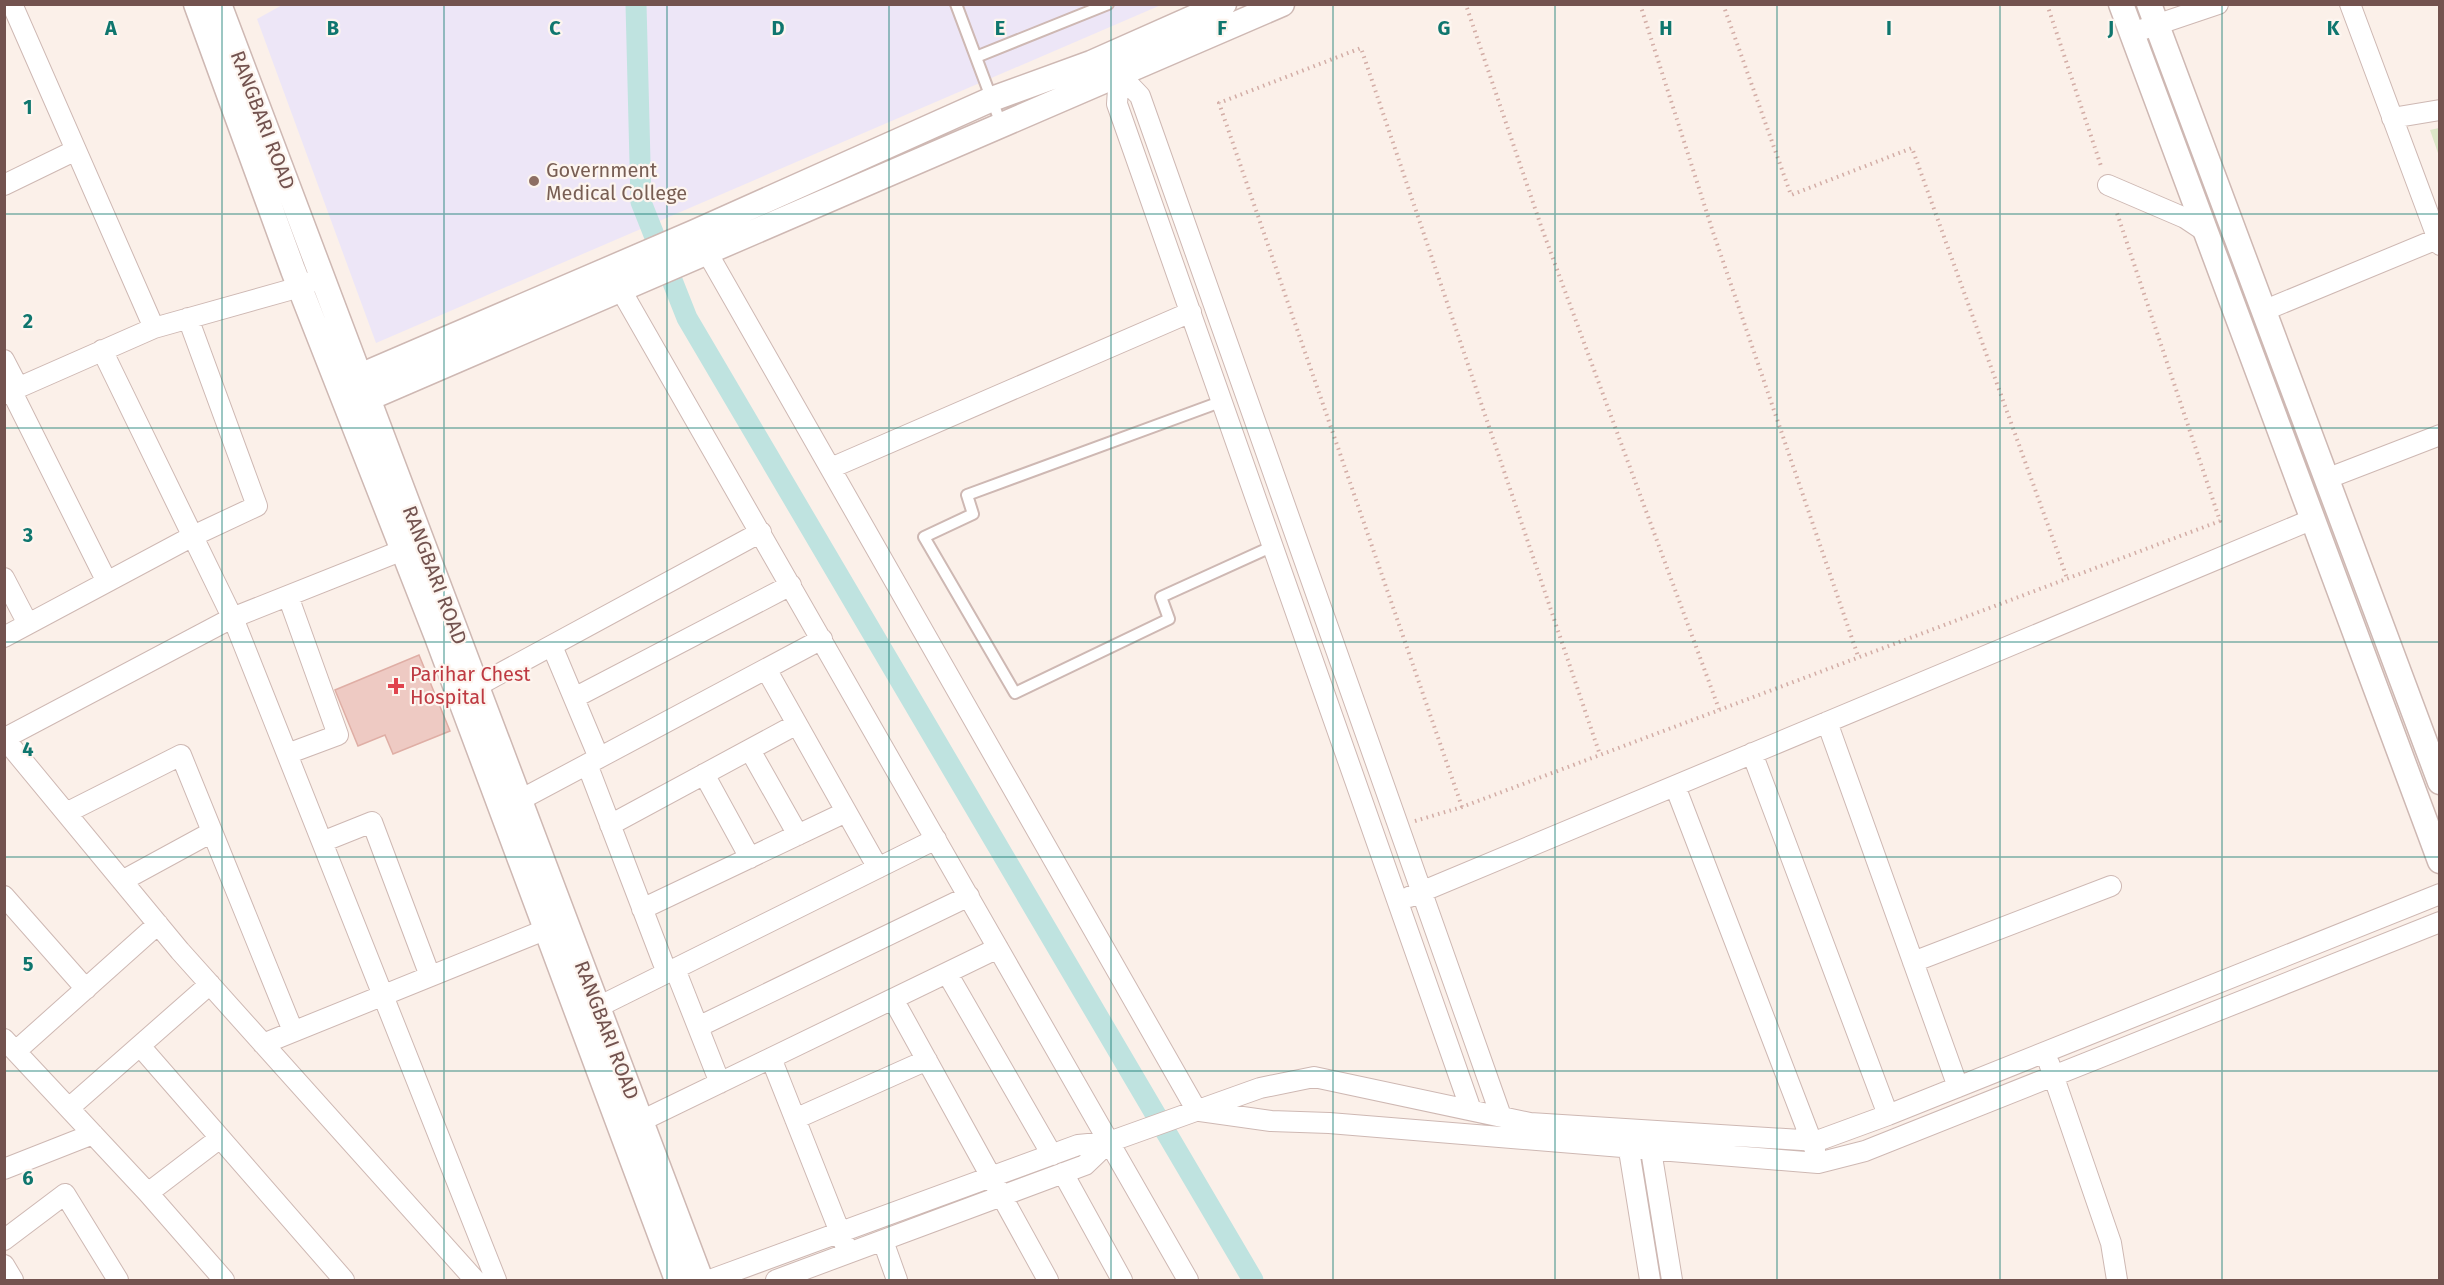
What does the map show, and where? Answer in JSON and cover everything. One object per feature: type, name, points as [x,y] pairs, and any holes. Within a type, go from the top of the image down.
[{"type":"street","points":[[12,4],[154,328]]},
{"type":"street","name":"RANGBARI ROAD","points":[[196,4],[311,282],[353,391],[477,686],[520,800],[556,925],[677,1281]]},
{"type":"street","name":"RANGBARI ROAD","points":[[219,4],[311,282]]},
{"type":"street","points":[[693,245],[992,99],[1090,63],[1224,4]]},
{"type":"street","points":[[353,391],[693,245],[1001,124],[1282,4]]},
{"type":"street","points":[[2121,4],[2439,857]]},
{"type":"street","points":[[2132,33],[2153,15],[2218,4]]},
{"type":"street","points":[[2263,311],[2438,242],[2350,4]]},
{"type":"street","points":[[2153,15],[2439,782]]},
{"type":"street","points":[[1119,74],[1117,104],[1471,1110]]},
{"type":"street","points":[[1119,74],[1140,96],[1501,1116]]},
{"type":"street","points":[[2392,118],[2439,110]]},
{"type":"street","points":[[4,185],[76,150]]},
{"type":"street","points":[[2108,185],[2185,218],[2206,232]]},
{"type":"street","points":[[693,245],[831,468],[1190,1113]]},
{"type":"street","points":[[621,276],[761,532],[998,948],[1119,1139],[1188,1281]]},
{"type":"street","points":[[11,390],[154,328],[311,282]]},
{"type":"street","points":[[831,468],[1191,312]]},
{"type":"street","points":[[4,637],[193,536],[257,506],[188,318]]},
{"type":"street","points":[[102,350],[232,618],[496,1281]]},
{"type":"street","points":[[4,360],[11,390],[108,582]]},
{"type":"street","name":"RANGBARI ROAD","points":[[353,391],[403,550],[556,925],[598,1007],[701,1281]]},
{"type":"street","points":[[2326,479],[2439,435]]},
{"type":"street","points":[[1260,508],[1284,501]]},
{"type":"street","points":[[1398,902],[2313,519]]},
{"type":"street","points":[[477,686],[761,532]]},
{"type":"street","points":[[403,550],[232,618],[5,738],[158,924],[475,1281]]},
{"type":"street","points":[[4,578],[28,624]]},
{"type":"street","points":[[574,698],[791,585]]},
{"type":"street","points":[[287,754],[338,735],[288,596]]},
{"type":"street","points":[[520,800],[822,639]]},
{"type":"street","points":[[552,646],[574,698],[610,825],[642,909],[698,1027],[720,1083]]},
{"type":"street","points":[[766,669],[878,868]]},
{"type":"street","points":[[1827,722],[1958,1087]]},
{"type":"street","points":[[610,825],[797,724]]},
{"type":"street","points":[[750,750],[798,835]]},
{"type":"street","points":[[1752,753],[1888,1115]]},
{"type":"street","points":[[66,813],[181,755],[293,1031]]},
{"type":"street","points":[[704,774],[750,858]]},
{"type":"street","points":[[1675,786],[1812,1140],[1818,1163]]},
{"type":"street","points":[[642,909],[846,812]]},
{"type":"street","points":[[322,842],[372,822],[430,976]]},
{"type":"street","points":[[122,881],[212,832]]},
{"type":"street","points":[[598,1007],[936,839]]},
{"type":"street","points":[[1913,962],[2111,886]]},
{"type":"street","points":[[710,1281],[1078,1145],[1119,1139],[1260,1088],[1314,1077],[1530,1123],[1817,1141],[1888,1115],[2439,894]]},
{"type":"street","points":[[4,896],[86,989]]},
{"type":"street","points":[[698,1027],[969,897]]},
{"type":"street","points":[[1190,1113],[1818,1163],[1865,1151],[2439,922]]},
{"type":"street","points":[[158,924],[86,989],[10,1045],[148,1193],[224,1281]]},
{"type":"street","points":[[263,1044],[556,925]]},
{"type":"street","points":[[641,1121],[998,948]]},
{"type":"street","points":[[947,973],[1052,1155]]},
{"type":"street","points":[[69,1108],[210,984]]},
{"type":"street","points":[[893,999],[1048,1281]]},
{"type":"street","points":[[140,1046],[344,1281]]},
{"type":"street","points":[[2044,1053],[2055,1075],[2111,1243],[2117,1281]]},
{"type":"street","points":[[771,1058],[849,1253]]},
{"type":"street","points":[[795,1119],[927,1060]]},
{"type":"street","points":[[1625,1129],[1650,1281]]},
{"type":"street","points":[[1648,1130],[1672,1281]]},
{"type":"street","points":[[4,1169],[93,1134]]},
{"type":"street","points":[[148,1193],[220,1138]]},
{"type":"street","points":[[776,1281],[806,1275],[849,1253],[1085,1165],[1119,1139]]},
{"type":"street","points":[[1063,1173],[1122,1281]]},
{"type":"street","points":[[4,1240],[65,1194],[118,1281]]},
{"type":"street","points":[[883,1241],[897,1281]]},
{"type":"street","points":[[4,1265],[13,1281]]},
{"type":"lane","points":[[956,4],[1001,124]]},
{"type":"lane","points":[[976,57],[1108,4]]},
{"type":"lane","points":[[1223,401],[967,495],[973,514],[924,537],[1015,693],[1169,619],[1161,597],[1274,546]]},
{"type":"path","points":[[1640,4],[1713,232],[1858,656]]},
{"type":"path","points":[[1723,4],[1791,195],[1912,148],[2067,578]]},
{"type":"path","points":[[1399,826],[1462,807],[2220,521],[2047,4]]},
{"type":"path","points":[[1467,8],[1541,226],[1719,709]]},
{"type":"path","points":[[1462,807],[1219,103],[1361,48],[1600,755]]},
{"type":"shaded area","name":"Government Medical College","points":[[284,4],[1161,5],[376,343],[257,19]]},
{"type":"green space","points":[[2440,128],[2439,156],[2430,130]]},
{"type":"building","points":[[419,655],[450,731],[393,754],[385,735],[358,746],[335,690]]},
{"type":"waterway","points":[[636,4],[641,202],[687,318],[1253,1280]]},
{"type":"place","name":"Government Medical College","points":[[534,181]]},
{"type":"place","name":"Parihar Chest Hospital","points":[[396,686]]}]
